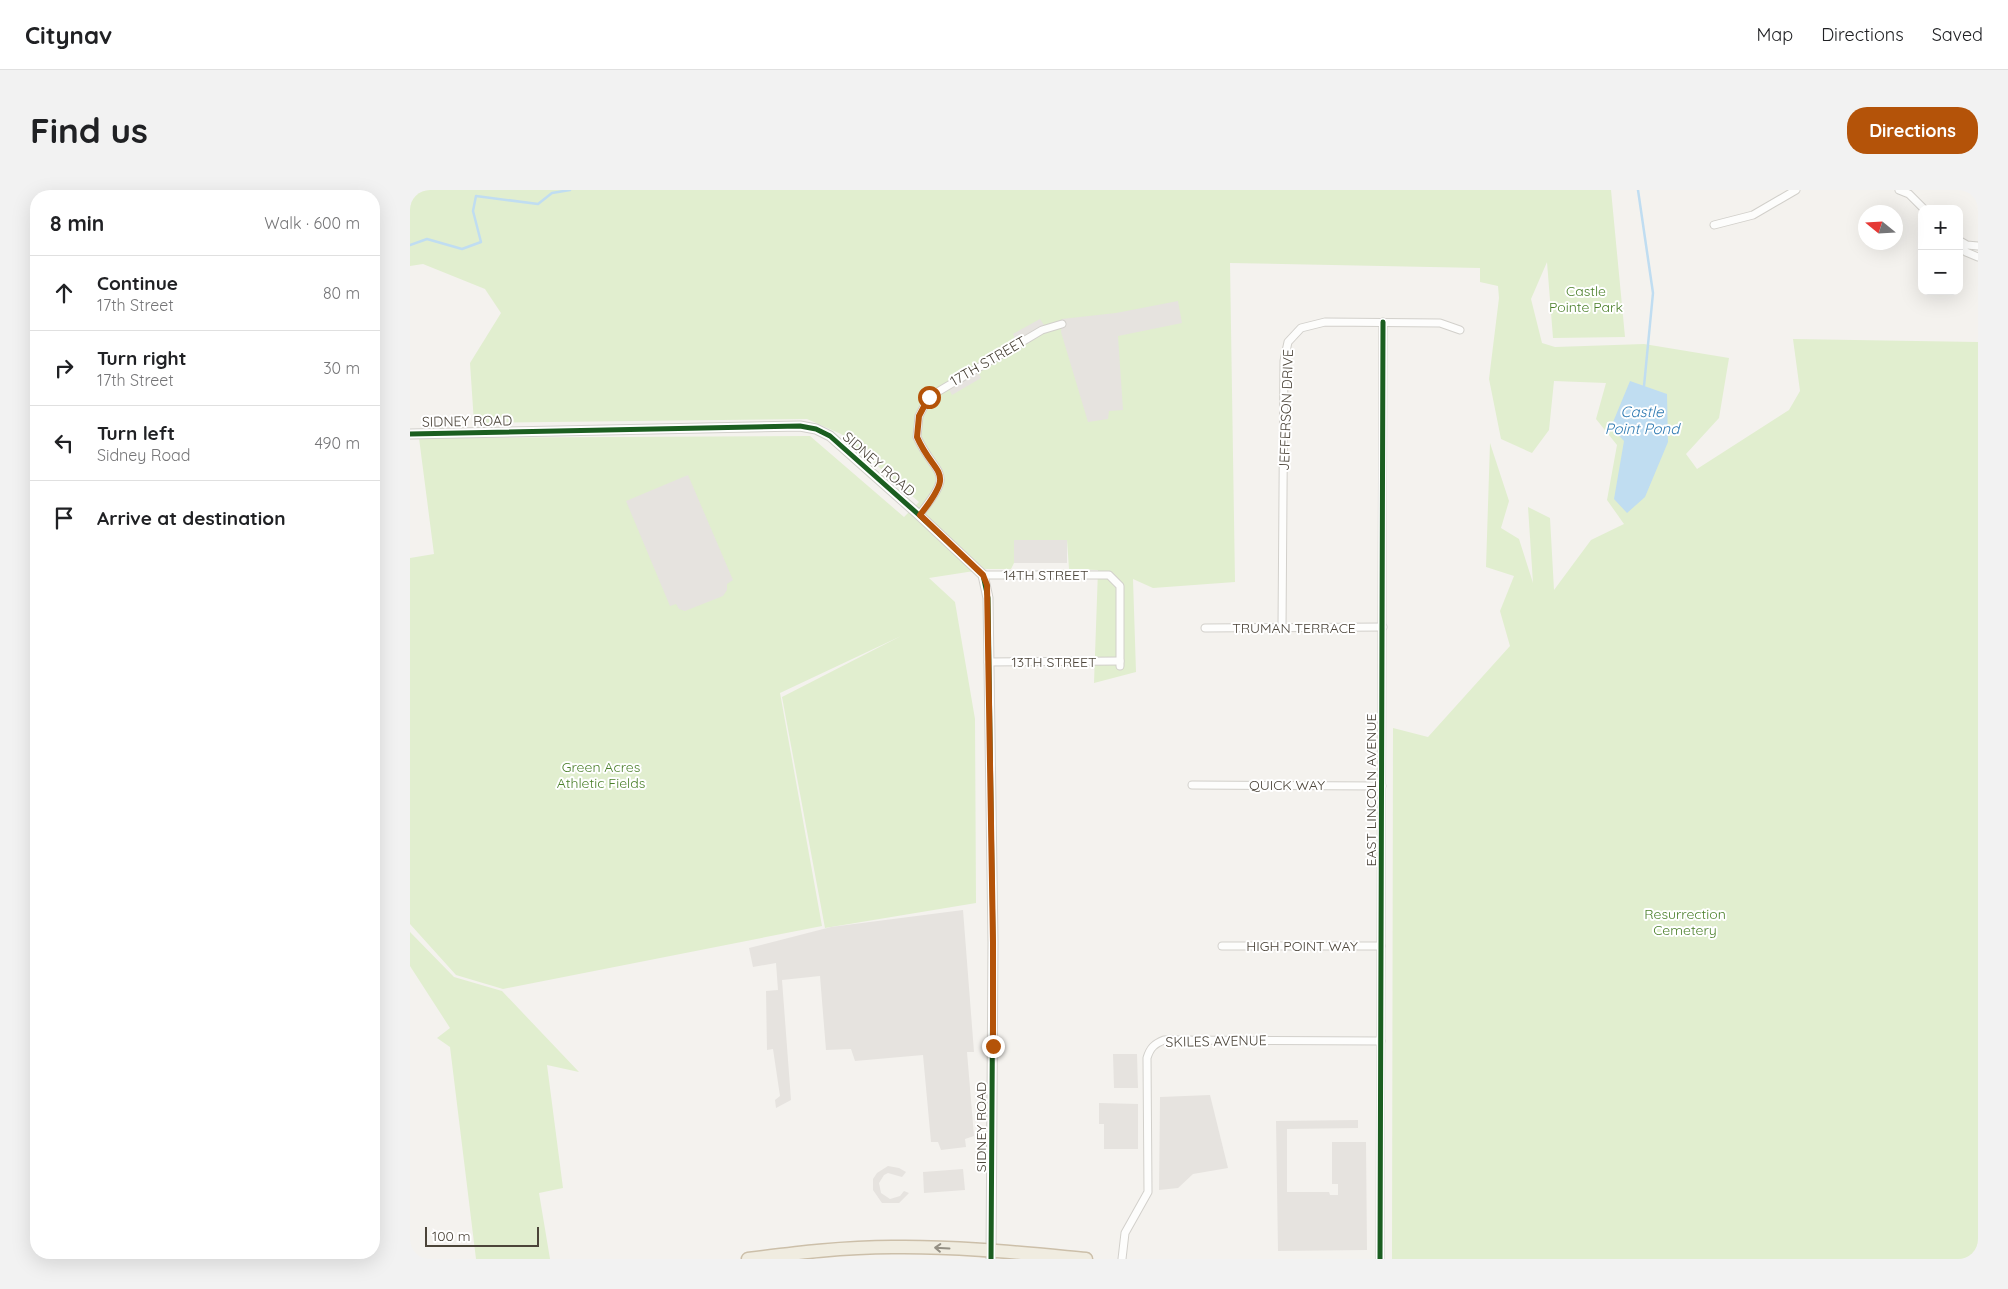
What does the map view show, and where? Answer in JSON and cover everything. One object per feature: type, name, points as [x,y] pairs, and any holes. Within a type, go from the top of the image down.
[{"type":"highway","points":[[748,1259],[807,1252],[891,1246],[991,1255],[1086,1259]]},
{"type":"street","points":[[1714,225],[1753,215],[1796,190]]},
{"type":"street","points":[[1899,190],[1909,194],[1920,205]]},
{"type":"street","points":[[1963,243],[1978,246]]},
{"type":"street","points":[[1963,248],[1966,252],[1978,257]]},
{"type":"street","name":"JEFFERSON DRIVE","points":[[1282,628],[1284,361],[1288,342],[1301,328],[1325,322],[1440,323],[1460,330]]},
{"type":"street","name":"EAST LINCOLN AVENUE","points":[[1380,1259],[1383,322]]},
{"type":"street","name":"17TH STREET","points":[[920,515],[933,498],[940,481],[937,466],[917,437],[919,416],[929,397],[1042,330],[1062,324]]},
{"type":"street","name":"SIDNEY ROAD","points":[[410,434],[808,428],[830,436],[920,515],[983,575],[988,598],[993,942],[991,1255]]},
{"type":"street","name":"14TH STREET","points":[[983,575],[1109,575],[1120,586],[1120,664]]},
{"type":"street","name":"TRUMAN TERRACE","points":[[1205,628],[1383,627]]},
{"type":"street","name":"13TH STREET","points":[[988,662],[1120,664]]},
{"type":"street","name":"QUICK WAY","points":[[1192,785],[1382,786]]},
{"type":"street","name":"HIGH POINT WAY","points":[[1222,946],[1382,946]]},
{"type":"street","name":"SKILES AVENUE","points":[[1122,1259],[1125,1233],[1148,1192],[1147,1058],[1150,1049],[1164,1040],[1381,1041]]},
{"type":"green space","points":[[410,190],[1611,190],[1625,337],[1553,338],[1547,262],[1531,299],[1542,343],[1555,347],[1644,344],[1729,358],[1719,418],[1686,454],[1697,469],[1789,410],[1800,391],[1793,339],[1978,342],[1978,1259],[1392,1259],[1393,728],[1428,737],[1510,646],[1500,611],[1514,576],[1486,567],[1490,443],[1509,501],[1501,528],[1519,539],[1533,583],[1528,507],[1550,518],[1554,590],[1591,540],[1624,524],[1607,500],[1617,445],[1596,419],[1606,383],[1554,381],[1549,430],[1532,453],[1501,439],[1489,379],[1499,298],[1498,286],[1480,282],[1480,268],[1230,263],[1235,582],[1153,588],[1133,579],[1136,672],[1094,683],[1098,570],[1069,569],[1067,540],[1014,540],[1014,563],[1011,569],[987,569],[929,578],[955,602],[975,719],[976,903],[825,928],[782,697],[901,636],[780,693],[822,926],[503,989],[456,975],[410,924],[410,558],[434,554],[419,438],[810,436],[904,517],[919,502],[841,434],[807,419],[474,423],[470,363],[501,313],[485,289],[423,264],[410,266]]},
{"type":"green space","points":[[410,932],[454,977],[502,991],[579,1072],[547,1065],[563,1188],[539,1193],[550,1259],[476,1259],[450,1047],[437,1038],[450,1028],[410,966]]},
{"type":"shaded area","points":[[1178,301],[1182,323],[1118,336],[1123,410],[1109,411],[1108,419],[1088,422],[1061,332],[1062,319],[1116,313]]},
{"type":"shaded area","points":[[1040,319],[1044,325],[1016,341],[1013,334]]},
{"type":"shaded area","points":[[978,372],[981,378],[952,395],[949,389]]},
{"type":"shaded area","points":[[688,475],[733,580],[727,584],[727,590],[723,596],[685,611],[679,609],[676,604],[670,606],[626,501]]},
{"type":"shaded area","points":[[1014,540],[1067,540],[1067,563],[1014,563]]},
{"type":"shaded area","points":[[963,910],[974,1052],[967,1052],[974,1136],[965,1139],[966,1147],[941,1150],[938,1142],[931,1142],[923,1055],[855,1061],[851,1049],[826,1050],[820,976],[782,980],[791,1100],[776,1108],[775,1100],[780,1096],[773,1049],[767,1050],[766,991],[778,990],[776,963],[753,967],[749,948],[831,927]]},
{"type":"shaded area","points":[[1113,1054],[1137,1054],[1138,1088],[1114,1088]]},
{"type":"shaded area","points":[[1210,1095],[1228,1168],[1193,1174],[1178,1188],[1159,1190],[1160,1097]]},
{"type":"shaded area","points":[[1099,1103],[1138,1104],[1138,1149],[1104,1149],[1104,1124],[1099,1124]]},
{"type":"shaded area","points":[[1358,1120],[1358,1128],[1287,1129],[1287,1192],[1329,1192],[1330,1195],[1338,1195],[1338,1184],[1332,1184],[1332,1142],[1366,1142],[1367,1250],[1278,1251],[1276,1121]]},
{"type":"shaded area","points":[[888,1166],[899,1168],[906,1172],[902,1177],[888,1173],[884,1175],[879,1183],[881,1193],[890,1199],[900,1196],[904,1191],[909,1193],[899,1203],[882,1203],[873,1190],[873,1179],[877,1173]]},
{"type":"shaded area","points":[[963,1169],[965,1190],[924,1193],[923,1172]]},
{"type":"water","name":"Castle Point Pond","points":[[1630,381],[1667,394],[1668,442],[1645,497],[1627,513],[1614,499],[1624,441],[1611,427]]},
{"type":"waterway","points":[[410,245],[427,239],[462,249],[481,242],[473,211],[476,196],[538,204],[552,193],[570,190]]},
{"type":"waterway","points":[[1638,190],[1653,293],[1644,386]]},
{"type":"cycle path","points":[[1380,1259],[1383,322]]},
{"type":"cycle path","points":[[410,434],[800,426],[816,429],[830,436],[983,575],[988,598],[993,942],[991,1259]]},
{"type":"route","points":[[929,397],[919,416],[916,430],[920,443],[937,466],[940,481],[933,498],[920,515],[983,575],[987,585],[993,1046]]},
{"type":"park label","name":"Castle Pointe Park","points":[[1586,299]]},
{"type":"park label","name":"Green Acres Athletic Fields","points":[[601,776]]},
{"type":"park label","name":"Resurrection Cemetery","points":[[1685,922]]}]
